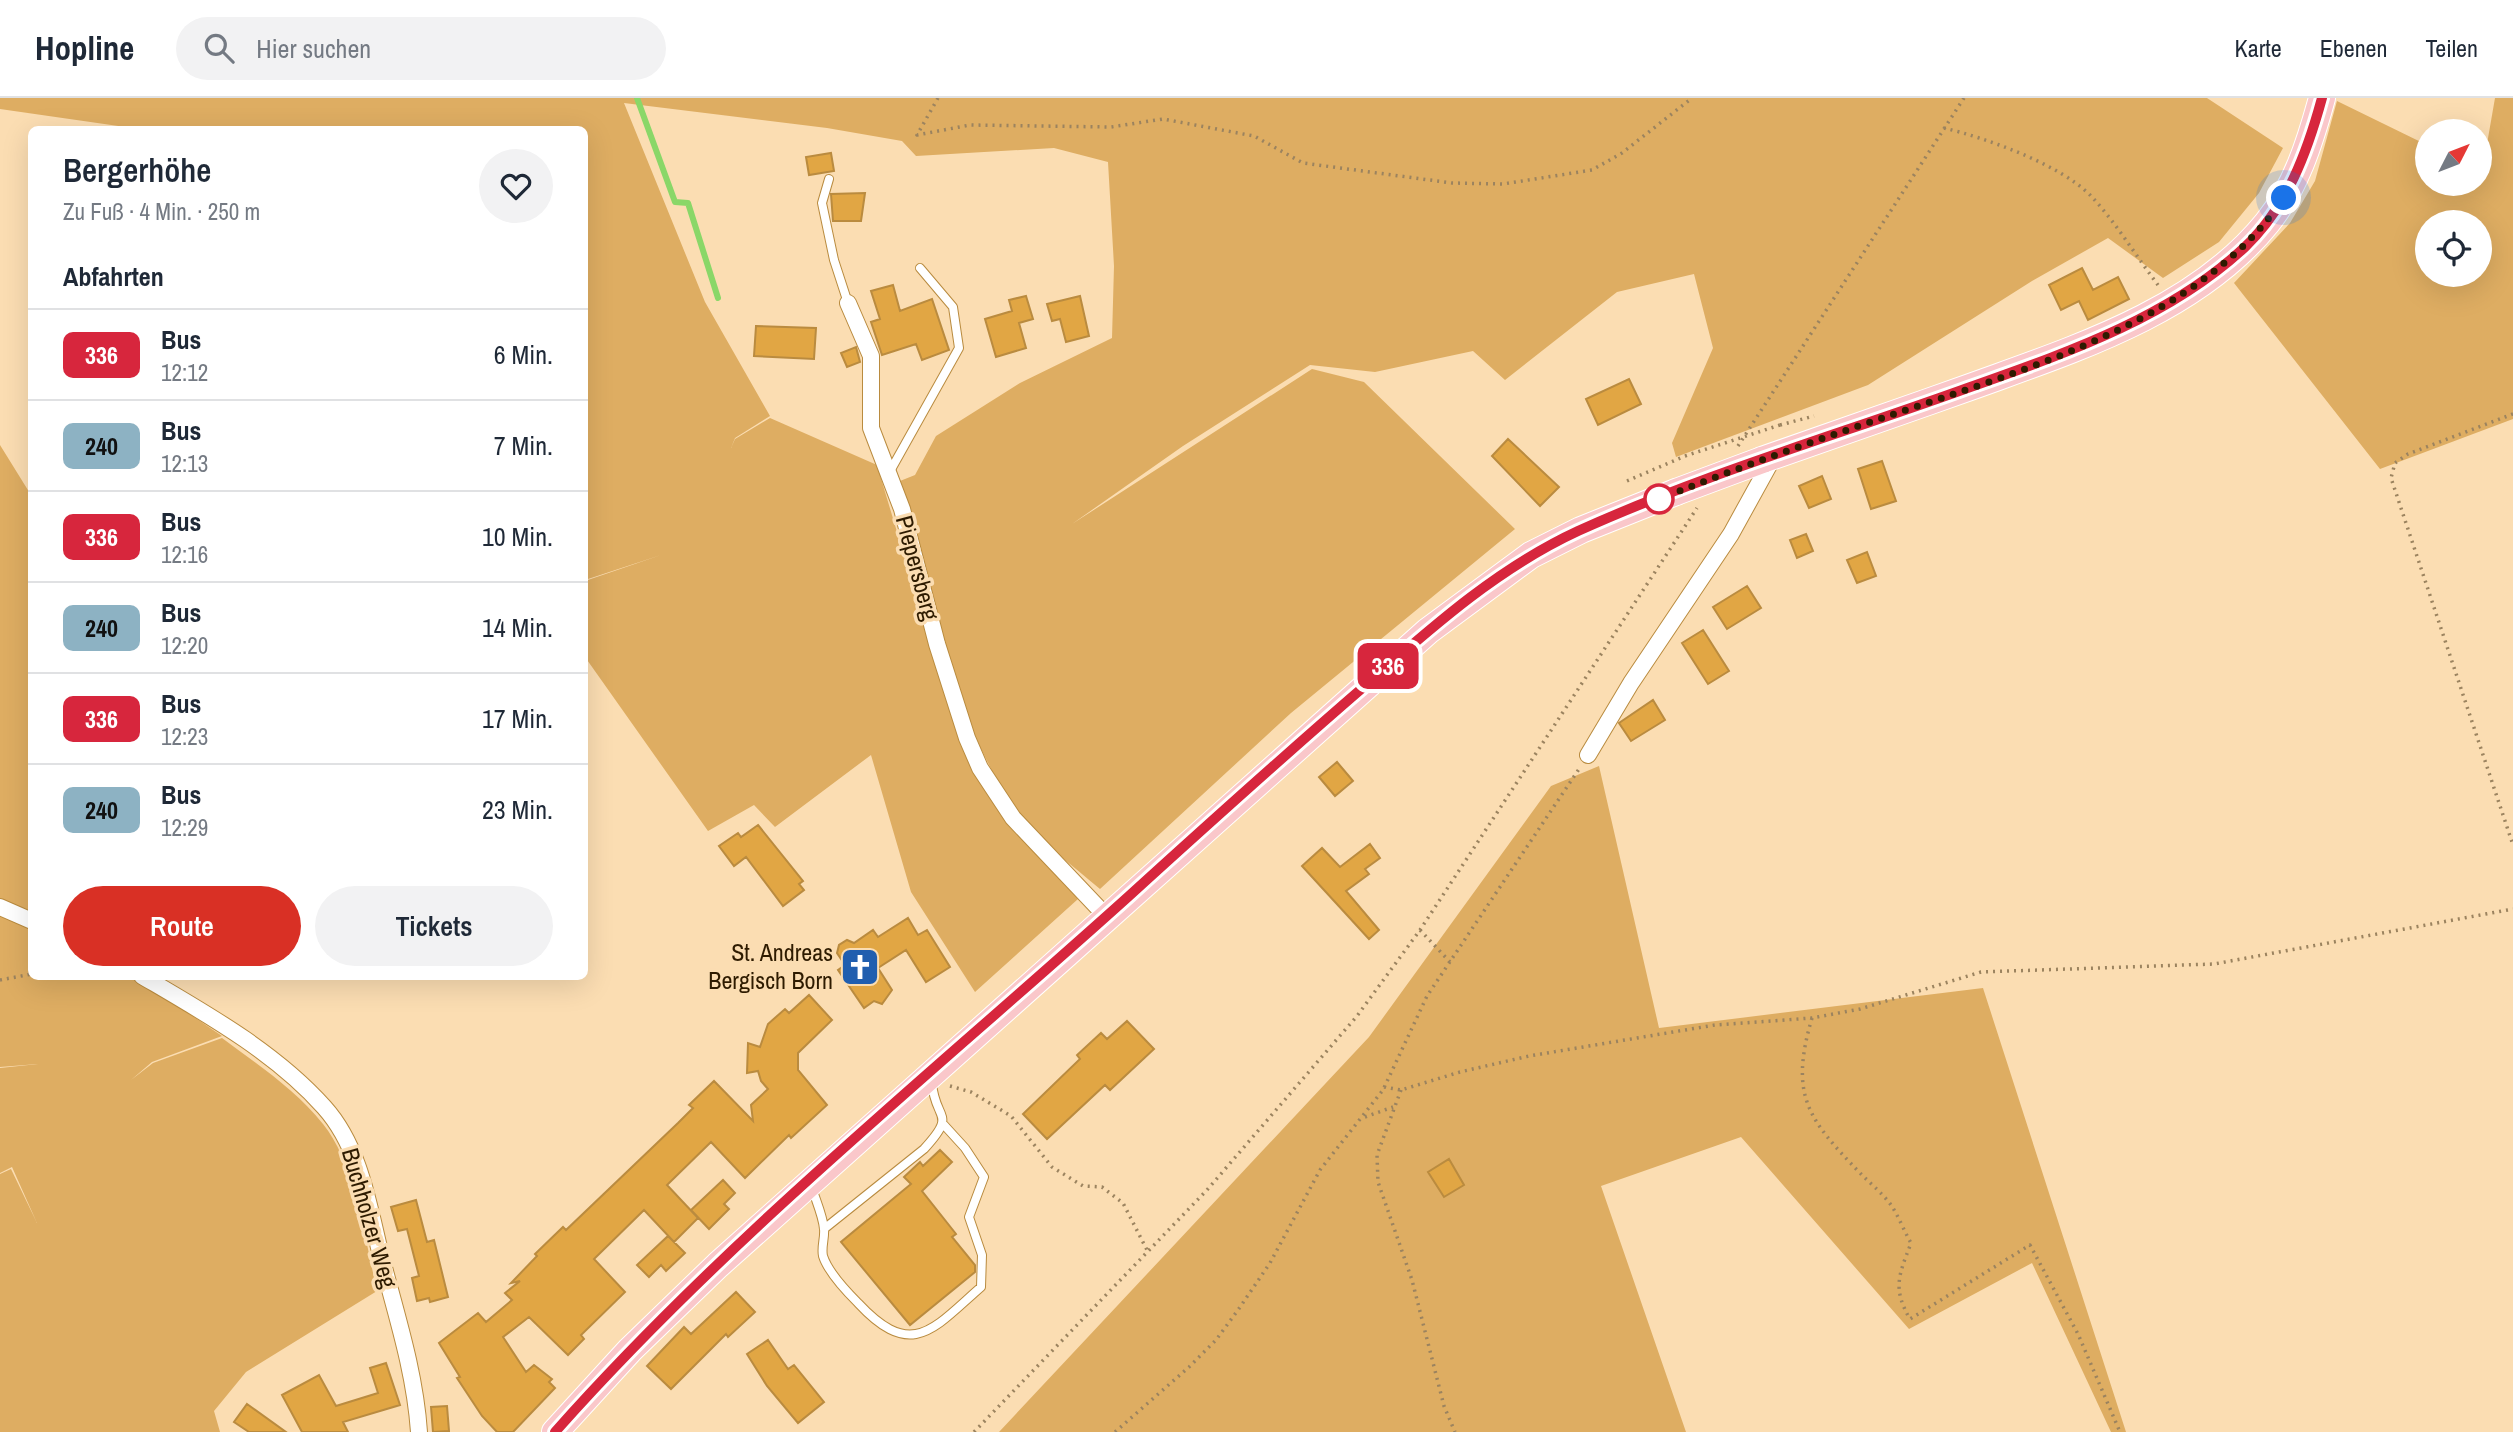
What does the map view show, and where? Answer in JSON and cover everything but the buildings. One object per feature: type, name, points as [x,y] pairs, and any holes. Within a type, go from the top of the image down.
[{"type":"main road","points":[[555,1432],[664,1316],[810,1182],[940,1079],[1106,916],[1390,664],[1506,571],[1581,530],[1676,492],[2070,349],[2131,323],[2196,285],[2246,246],[2284,198],[2298,173],[2322,98]]},
{"type":"street","name":"Piepersberg","points":[[848,303],[872,356],[871,428],[889,472],[937,644],[967,738],[980,768],[997,796],[1036,845],[1106,916]]},
{"type":"street","points":[[1588,755],[1631,683],[1731,534],[1768,458]]},
{"type":"street","points":[[0,907],[28,919]]},
{"type":"street","name":"Buchholzer Weg","points":[[149,980],[194,1007],[283,1070],[324,1107],[344,1135],[359,1173],[399,1322],[414,1390],[419,1432]]},
{"type":"lane","name":"Piepersberg","points":[[830,179],[822,203],[834,260],[848,303]]},
{"type":"lane","points":[[889,472],[959,348],[953,307],[920,268]]},
{"type":"lane","points":[[810,1182],[824,1229],[822,1253],[827,1264],[853,1298],[881,1326],[902,1336],[913,1336],[938,1325],[981,1287],[982,1255],[969,1217],[984,1177],[965,1148],[944,1125],[943,1112],[933,1099],[940,1079]]},
{"type":"lane","points":[[824,1229],[924,1149],[944,1125]]},
{"type":"path","points":[[938,98],[917,135],[971,125],[1111,127],[1163,119],[1254,136],[1303,163],[1452,183],[1503,184],[1592,170],[1622,153],[1692,98]]},
{"type":"path","points":[[1733,452],[1964,98]]},
{"type":"path","points":[[1944,128],[1980,137],[2020,153],[2089,194],[2160,288],[2150,294]]},
{"type":"path","points":[[1627,481],[1685,456],[1825,413]]},
{"type":"path","points":[[2513,414],[2408,454],[2395,463],[2391,478],[2513,845]]},
{"type":"path","points":[[974,1432],[1148,1252],[1332,1047],[1420,930],[1704,497]]},
{"type":"path","points":[[1115,1432],[1155,1400],[1216,1340],[1270,1263],[1320,1170],[1384,1087],[1427,996],[1588,755]]},
{"type":"path","points":[[1384,1087],[1401,1090],[1460,1072],[1529,1056],[1715,1025],[1812,1018],[1860,1009],[1981,972],[2214,964],[2513,909]]},
{"type":"path","points":[[1420,930],[1450,962]]},
{"type":"path","points":[[0,980],[28,975]]},
{"type":"path","points":[[1812,1018],[1803,1048],[1802,1093],[1808,1110],[1849,1162],[1890,1204],[1911,1243],[1898,1276],[1899,1300],[1910,1319],[2030,1245],[2078,1334],[2120,1432]]},
{"type":"path","points":[[940,1079],[971,1092],[1011,1116],[1052,1167],[1083,1186],[1102,1187],[1122,1203],[1148,1252]]},
{"type":"path","points":[[1401,1090],[1377,1155],[1378,1182],[1412,1280],[1444,1406],[1455,1432]]},
{"type":"path","points":[[1363,1117],[1394,1107]]},
{"type":"shaded area","points":[[0,98],[2207,98],[2283,148],[2259,193],[2219,242],[2163,278],[2108,238],[2032,281],[1868,385],[1676,457],[1672,443],[1713,348],[1694,274],[1617,292],[1505,380],[1473,351],[1375,372],[1310,365],[1183,446],[1072,524],[1312,369],[1364,382],[1515,529],[1291,713],[1100,889],[1049,845],[1021,816],[998,781],[978,742],[946,656],[900,481],[915,475],[936,436],[1020,383],[1112,338],[1114,266],[1108,162],[1054,148],[916,156],[902,141],[827,128],[624,103],[705,302],[770,416],[735,438],[731,448],[735,439],[770,418],[877,465],[959,739],[1009,823],[1078,899],[975,992],[911,892],[871,755],[775,827],[754,805],[708,831],[588,661],[588,580],[661,555],[588,579],[588,126],[118,126],[0,109]]},
{"type":"shaded area","points":[[2495,98],[2513,98],[2513,419],[2380,469],[2234,283],[2290,223],[2315,181],[2337,101],[2415,139],[2415,196],[2492,196],[2491,119]]},
{"type":"shaded area","points":[[0,445],[28,490],[28,910],[0,899]]},
{"type":"shaded area","points":[[1599,766],[1659,1028],[1983,988],[2126,1432],[2111,1432],[2032,1263],[1909,1329],[1741,1137],[1601,1186],[1686,1432],[999,1432],[1369,1037],[1551,786]]},
{"type":"shaded area","points":[[0,912],[28,925],[28,980],[139,980],[222,1036],[152,1062],[131,1080],[153,1063],[222,1038],[275,1078],[312,1111],[323,1124],[344,1160],[358,1204],[377,1291],[246,1372],[214,1411],[220,1432],[0,1432],[0,1174],[11,1169],[37,1223],[12,1167],[0,1173],[0,1068],[38,1064],[0,1067]]},
{"type":"waterway","points":[[637,98],[675,202],[688,203],[718,298]]},
{"type":"bus line","name":"336","points":[[555,1432],[597,1384],[664,1316],[901,1099],[1390,664],[1506,571],[1531,555],[1604,520],[1743,467],[2046,359],[2119,328],[2170,302],[2223,266],[2267,223],[2298,173],[2322,98]]},
{"type":"place","name":"St. Andreas Bergisch Born","points":[[860,967]]},
{"type":"route","points":[[1659,499],[1652,502],[2046,359],[2131,323],[2170,302],[2223,266],[2267,223],[2284,198]]}]
